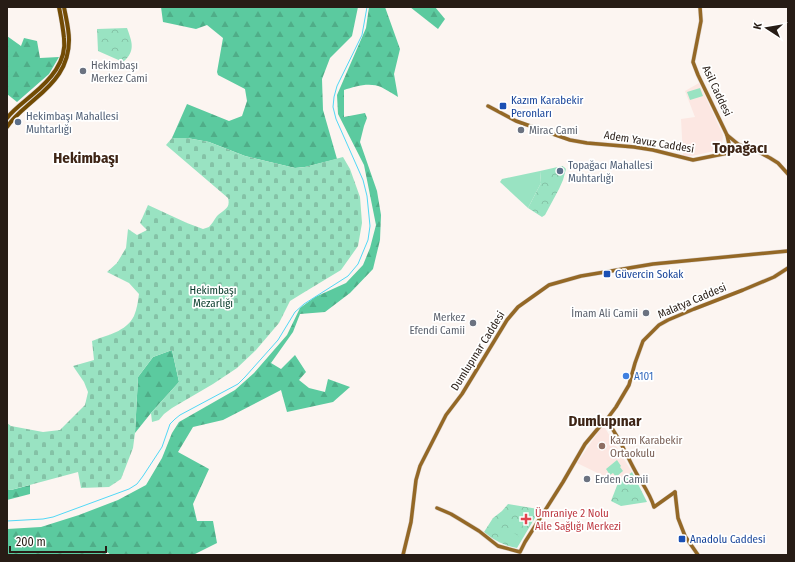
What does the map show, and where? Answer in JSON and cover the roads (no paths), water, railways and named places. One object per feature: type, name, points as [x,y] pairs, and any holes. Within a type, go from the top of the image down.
[{"type":"main road","points":[[7,127],[12,119],[60,65],[66,51],[59,7]]},
{"type":"main road","points":[[7,118],[30,100],[44,92],[64,67],[69,39],[64,7]]},
{"type":"main road","points":[[56,71],[58,75]]},
{"type":"street","name":"Asil Caddesi","points":[[700,7],[700,20],[693,62],[727,135],[729,145]]},
{"type":"street","name":"Adem Yavuz Caddesi","points":[[488,106],[516,122],[570,140],[587,143],[653,150],[693,160],[748,149]]},
{"type":"street","name":"Asil Caddesi","points":[[727,135],[737,143]]},
{"type":"street","points":[[737,143],[738,147],[734,151],[729,149],[731,142],[737,143],[748,149],[757,151],[770,158],[788,174]]},
{"type":"street","name":"Adem Yavuz Caddesi","points":[[718,154],[729,145]]},
{"type":"street","name":"Dumlupınar Caddesi","points":[[402,555],[411,522],[416,480],[420,466],[446,415],[462,394],[507,320],[518,307],[549,285],[580,276],[653,264],[788,251]]},
{"type":"street","name":"Malatya Caddesi","points":[[437,508],[451,514],[479,531],[498,546],[520,552],[585,444],[616,407],[629,385],[643,340],[659,325],[668,320],[774,277],[788,268]]},
{"type":"street","points":[[606,420],[606,424],[609,424],[616,434],[654,507],[674,492],[678,518],[685,536],[698,555]]},
{"type":"waterway","points":[[7,521],[53,517],[129,489],[137,484],[162,447],[170,424],[175,419],[238,384],[278,340],[295,312],[304,304],[348,276],[358,264],[368,240],[370,226],[367,196],[363,180],[336,119],[333,107],[337,86],[362,35],[367,7]]},
{"type":"place","name":"Hekimbaşı Merkez Cami","points":[[83,71]]},
{"type":"place","name":"Kazım Karabekir Peronları","points":[[503,106]]},
{"type":"place","name":"Hekimbaşı Mahallesi Muhtarlığı","points":[[18,122]]},
{"type":"place","name":"Mirac Cami","points":[[521,130]]},
{"type":"place","name":"Topağacı Mahallesi Muhtarlığı","points":[[560,171]]},
{"type":"place","name":"Güvercin Sokak","points":[[607,274]]},
{"type":"place","name":"İmam Ali Camii","points":[[646,313]]},
{"type":"place","name":"Merkez Efendi Camii","points":[[473,323]]},
{"type":"place","name":"A101","points":[[626,376]]},
{"type":"place","name":"Kazım Karabekir Ortaokulu","points":[[602,446]]},
{"type":"place","name":"Erden Camii","points":[[587,479]]},
{"type":"place","name":"Ümraniye 2 Nolu Aile Sağlığı Merkezi","points":[[526,519]]},
{"type":"place","name":"Anadolu Caddesi","points":[[682,539]]},
{"type":"district","name":"Topağacı","points":[[740,148]]},
{"type":"district","name":"Hekimbaşı","points":[[86,158]]},
{"type":"district","name":"Dumlupınar","points":[[605,421]]},
{"type":"park label","name":"Hekimbaşı Mezarlığı","points":[[213,296]]}]
